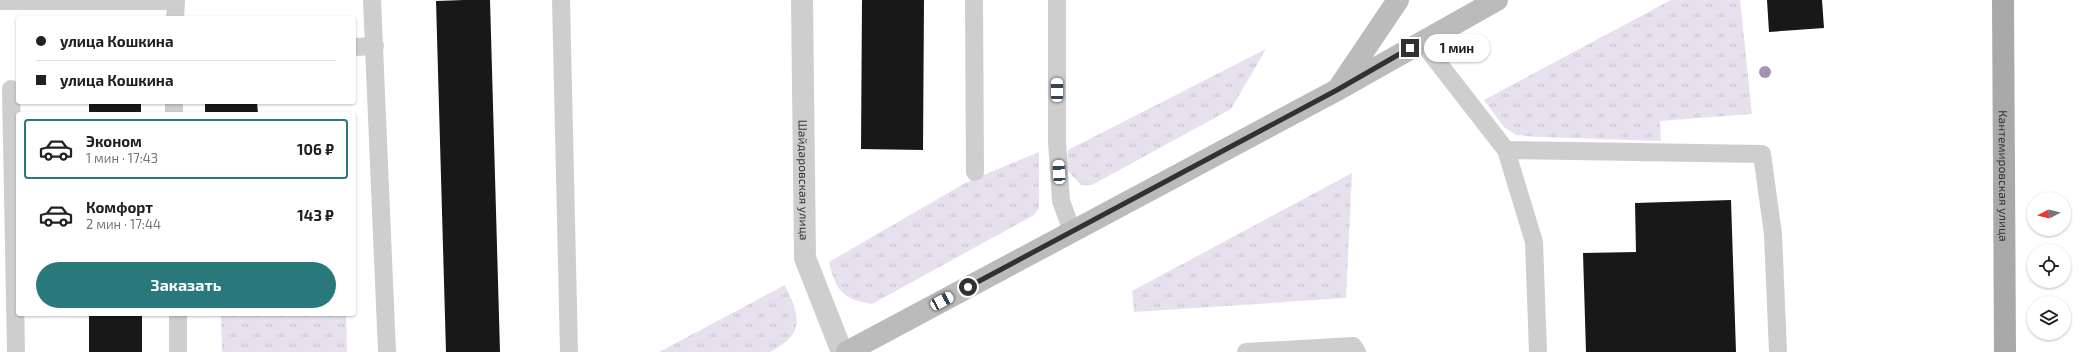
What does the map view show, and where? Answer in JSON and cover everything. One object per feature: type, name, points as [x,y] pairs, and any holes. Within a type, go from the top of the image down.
[{"type":"main road","points":[[1337,90],[1398,0]]},
{"type":"main road","points":[[847,352],[1337,90],[1497,0]]},
{"type":"main road","name":"Кантемировская улица","points":[[2003,0],[2005,352]]},
{"type":"street","name":"Шайдаровская улица","points":[[802,0],[805,258],[842,352]]},
{"type":"lane","points":[[0,0],[176,2],[175,16]]},
{"type":"lane","points":[[372,0],[387,352]]},
{"type":"lane","points":[[561,0],[569,352]]},
{"type":"lane","points":[[974,0],[975,172]]},
{"type":"lane","points":[[1057,0],[1057,142],[1061,201],[1072,231]]},
{"type":"lane","points":[[1422,42],[1506,150],[1534,242],[1538,352]]},
{"type":"lane","points":[[356,47],[375,46]]},
{"type":"lane","points":[[11,89],[16,352]]},
{"type":"lane","points":[[1506,150],[1762,154],[1773,234],[1778,352]]},
{"type":"lane","points":[[178,316],[178,352]]},
{"type":"lane","points":[[1246,352],[1353,346],[1357,352]]},
{"type":"green space","points":[[1671,0],[1740,0],[1752,114],[1660,121],[1661,141],[1539,137],[1516,135],[1504,127],[1484,100]]},
{"type":"green space","points":[[1266,49],[1231,109],[1092,185],[1081,185],[1066,169],[1068,150]]},
{"type":"green space","points":[[1039,152],[1039,208],[1034,215],[872,304],[847,296],[838,287],[834,280],[829,262],[967,182]]},
{"type":"green space","points":[[1352,173],[1346,298],[1134,312],[1132,291]]},
{"type":"green space","points":[[785,285],[794,306],[797,323],[795,331],[790,338],[770,352],[659,352]]},
{"type":"green space","points":[[221,316],[346,316],[347,352],[222,352]]},
{"type":"building","points":[[490,0],[500,352],[446,352],[436,1]]},
{"type":"building","points":[[862,0],[924,0],[923,150],[861,149]]},
{"type":"building","points":[[1767,0],[1822,0],[1824,28],[1769,32]]},
{"type":"building","points":[[89,104],[141,104],[141,112],[89,112]]},
{"type":"building","points":[[205,104],[257,104],[258,112],[205,112]]},
{"type":"building","points":[[1731,200],[1736,352],[1586,352],[1583,253],[1636,252],[1635,203]]},
{"type":"building","points":[[89,316],[142,316],[142,352],[89,352]]},
{"type":"route","points":[[968,287],[1337,90],[1410,48]]}]
